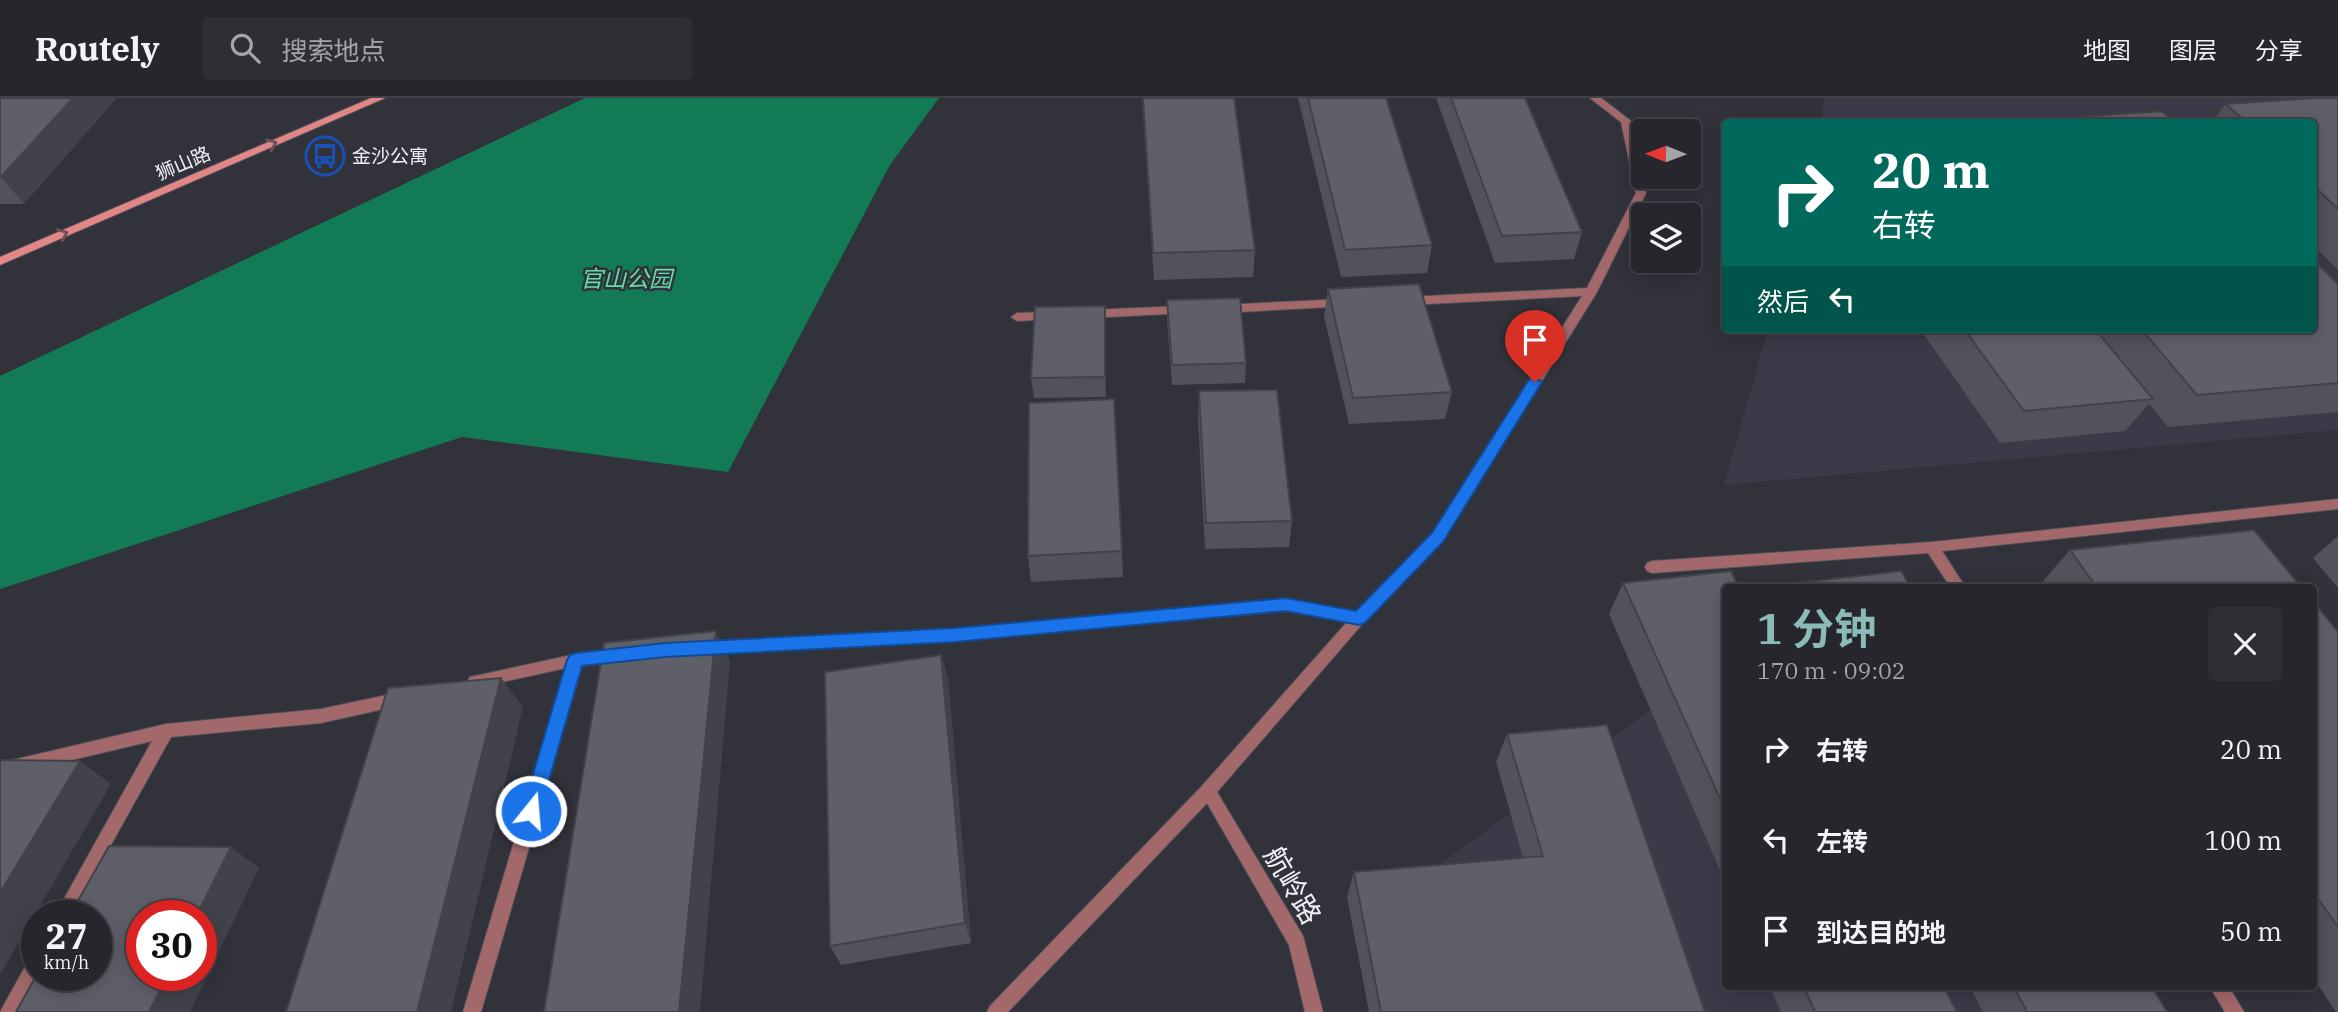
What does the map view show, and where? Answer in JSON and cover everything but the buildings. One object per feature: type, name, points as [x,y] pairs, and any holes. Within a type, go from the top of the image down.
[{"type":"main road","name":"狮山路","points":[[0,261],[380,98]]},
{"type":"street","points":[[996,1012],[1208,791],[1359,618],[1437,538],[1591,292],[1642,192],[1626,121],[1595,98]]},
{"type":"street","points":[[1399,301],[1591,292]]},
{"type":"street","points":[[1208,309],[1358,303]]},
{"type":"street","points":[[1071,315],[1194,310]]},
{"type":"street","points":[[1017,317],[1058,316]]},
{"type":"street","points":[[1652,567],[1932,547],[2338,505]]},
{"type":"street","points":[[1932,547],[1956,584]]},
{"type":"street","points":[[693,649],[955,635],[1286,604],[1359,618]]},
{"type":"street","points":[[455,687],[576,660],[640,653]]},
{"type":"street","points":[[472,1012],[576,660]]},
{"type":"street","points":[[0,770],[166,731],[321,716],[415,696]]},
{"type":"street","points":[[71,900],[166,731]]},
{"type":"street","name":"航岭路","points":[[1208,791],[1297,942],[1314,1012]]},
{"type":"street","points":[[2221,990],[2235,1012]]},
{"type":"street","points":[[9,1012],[21,991]]},
{"type":"shaded area","points":[[1824,98],[2338,98],[2338,430],[1724,485],[1767,333],[2317,333],[2317,119],[1821,119]]},
{"type":"shaded area","points":[[1722,666],[1722,990],[2130,990],[2142,1012],[1455,1012],[1420,879],[1706,669]]},
{"type":"green space","name":"官山公园","points":[[585,98],[939,98],[890,165],[728,472],[462,437],[0,589],[0,376]]},
{"type":"place","name":"金沙公寓","points":[[325,156]]},
{"type":"route","points":[[531,811],[576,660],[665,650],[955,635],[1286,604],[1359,618],[1437,538],[1535,382]]}]
